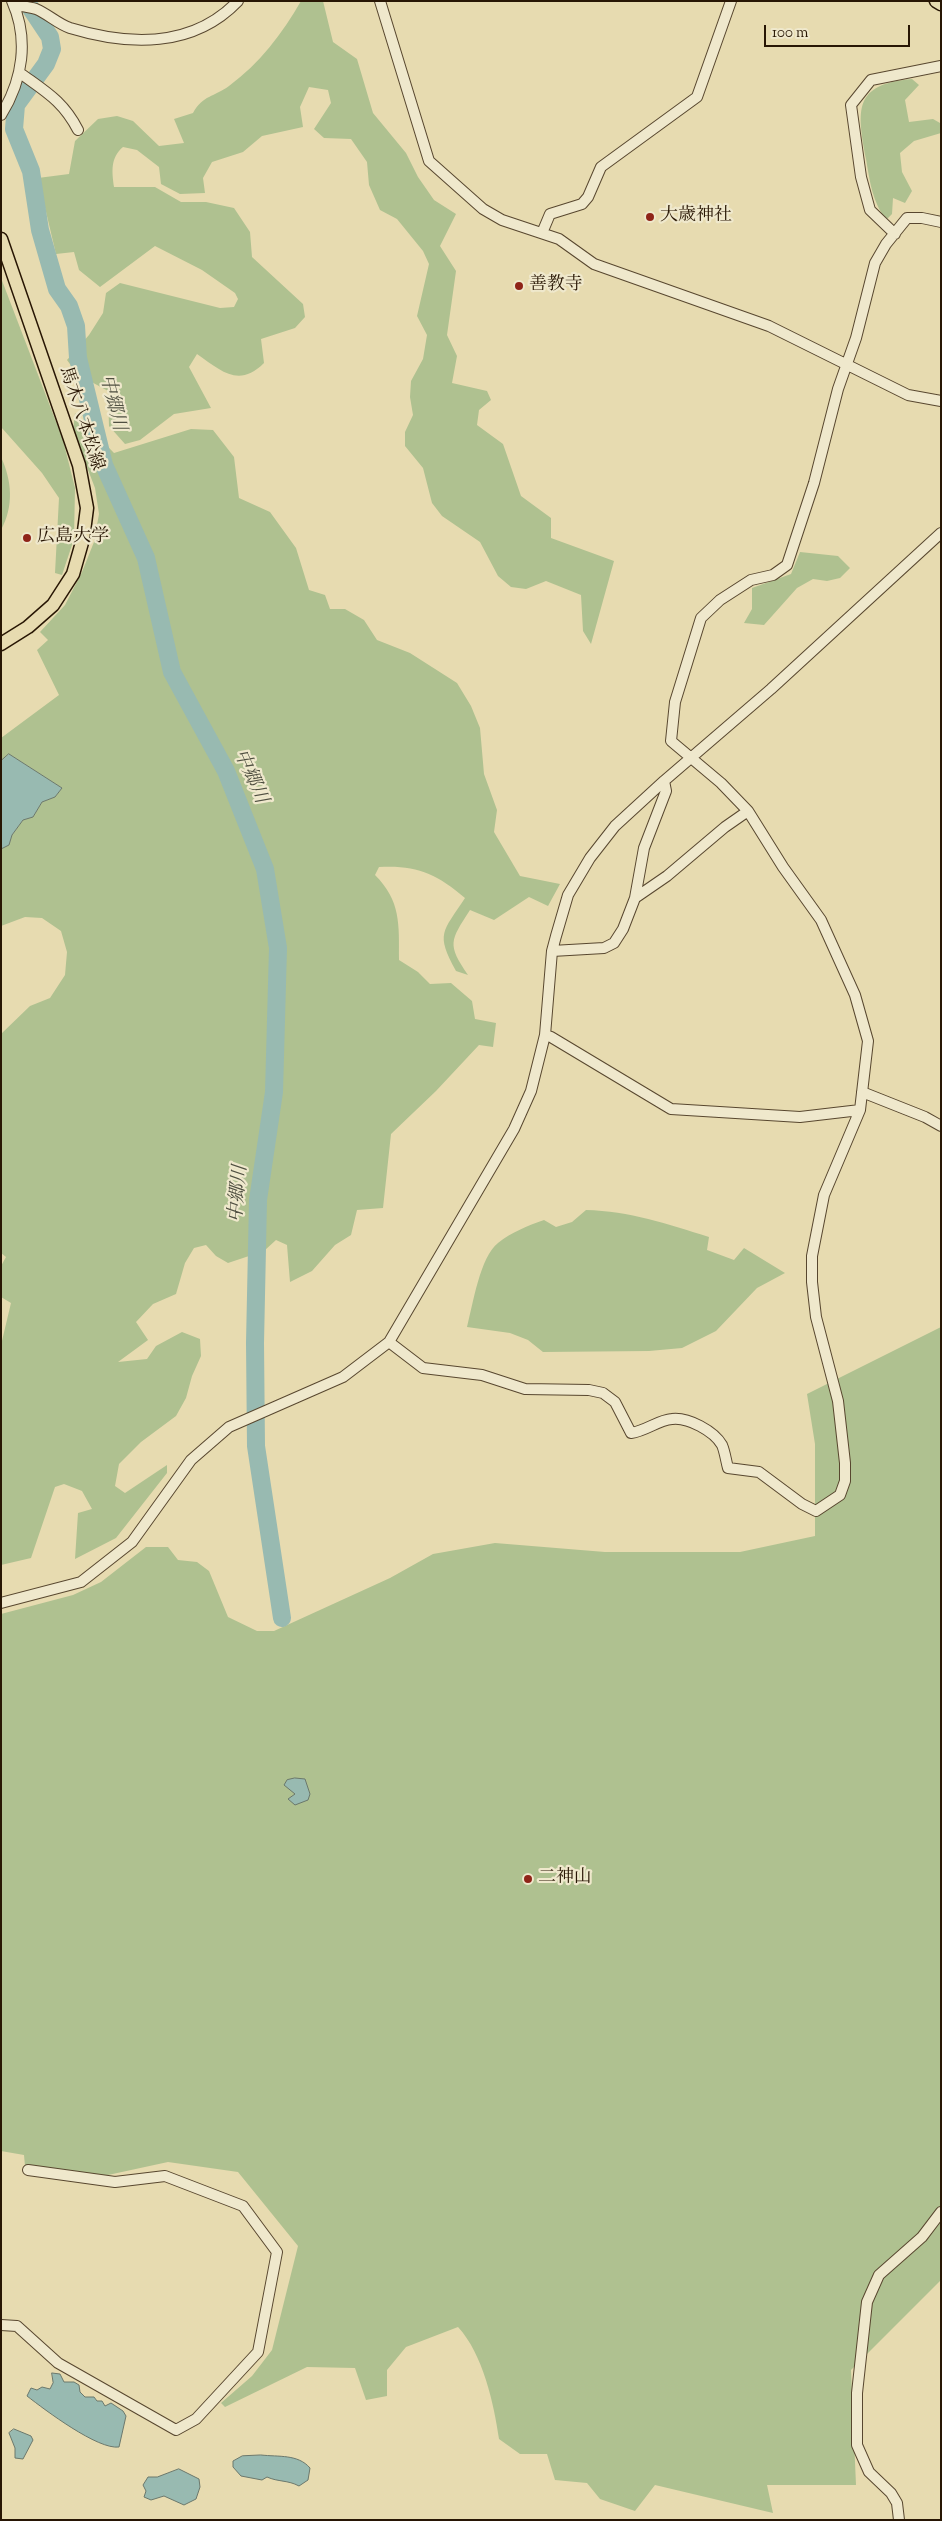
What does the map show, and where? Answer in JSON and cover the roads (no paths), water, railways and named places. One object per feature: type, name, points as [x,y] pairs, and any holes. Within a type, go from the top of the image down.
[{"type":"main road","points":[[936,1],[941,4]]},
{"type":"main road","name":"馬木八本松線","points":[[1,239],[4,261],[79,465],[87,508],[84,539],[73,574],[68,582],[53,605],[28,627],[1,644]]},
{"type":"street","points":[[78,130],[68,111],[58,100],[28,78],[16,4],[36,9],[68,27],[90,33],[138,41],[160,41],[198,29],[232,8],[238,1]]},
{"type":"street","points":[[380,1],[429,161],[493,215],[559,239],[594,264],[769,326],[908,395],[941,401]]},
{"type":"street","points":[[542,232],[550,214],[582,204],[588,197],[601,167],[697,97],[731,1]]},
{"type":"street","points":[[895,234],[870,210],[861,177],[851,105],[871,80],[941,66]]},
{"type":"street","points":[[1,115],[28,78]]},
{"type":"street","points":[[389,1342],[423,1368],[482,1375],[525,1389],[589,1390],[603,1393],[615,1402],[631,1433],[644,1431],[670,1419],[680,1419],[700,1426],[715,1437],[722,1446],[728,1468],[759,1472],[802,1504],[816,1511],[840,1495],[845,1481],[845,1463],[838,1401],[816,1317],[812,1282],[812,1256],[824,1195],[860,1110],[868,1041],[854,995],[820,920],[783,867],[748,811],[691,756],[671,741],[674,702],[701,618],[720,600],[752,580],[773,575],[787,565],[814,483],[845,364],[856,338],[875,264],[886,244],[907,218],[922,218],[941,222]]},
{"type":"street","points":[[1,1603],[81,1582],[132,1542],[191,1460],[230,1427],[343,1377],[389,1342],[514,1129],[530,1091],[545,1035],[552,951],[568,895],[590,858],[615,826],[691,756],[771,689],[941,533]]},
{"type":"street","points":[[552,951],[604,948],[614,943],[623,929],[635,898],[644,848],[666,791],[664,781]]},
{"type":"street","points":[[635,898],[667,876],[725,827],[748,811]]},
{"type":"street","points":[[545,1035],[670,1109],[800,1117],[860,1110]]},
{"type":"street","points":[[862,1092],[925,1117],[941,1126]]},
{"type":"street","points":[[1,2325],[18,2326],[58,2363],[176,2430],[196,2419],[258,2352],[277,2252],[243,2206],[165,2176],[115,2182],[28,2170]]},
{"type":"street","points":[[899,2520],[897,2503],[891,2493],[869,2472],[857,2445],[857,2393],[867,2302],[879,2275],[922,2238],[941,2212]]},
{"type":"water","points":[[9,754],[62,788],[55,797],[42,802],[33,817],[23,820],[12,835],[9,845],[1,849],[1,761]]},
{"type":"water","points":[[295,1778],[305,1779],[310,1794],[308,1800],[295,1805],[288,1799],[295,1794],[284,1785],[287,1780]]},
{"type":"water","points":[[52,2373],[60,2374],[64,2382],[74,2382],[79,2385],[80,2392],[85,2397],[94,2397],[97,2401],[102,2401],[105,2406],[111,2403],[123,2411],[126,2416],[119,2447],[110,2446],[85,2436],[27,2396],[31,2388],[37,2390],[42,2387],[50,2389],[53,2383]]},
{"type":"water","points":[[14,2429],[31,2436],[33,2440],[23,2459],[15,2458],[15,2448],[9,2433]]},
{"type":"water","points":[[261,2455],[300,2460],[310,2468],[308,2480],[299,2486],[267,2477],[262,2480],[241,2476],[233,2467],[233,2461],[242,2456]]},
{"type":"water","points":[[179,2469],[199,2479],[200,2487],[196,2499],[184,2505],[164,2496],[151,2500],[144,2497],[146,2491],[143,2485],[148,2477],[157,2477]]},
{"type":"waterway","name":"中郷川","points":[[26,1],[50,37],[52,49],[46,64],[16,105],[14,129],[31,171],[40,230],[57,289],[69,306],[76,326],[78,358],[104,465],[146,558],[172,672],[226,771],[265,869],[278,948],[274,1092],[258,1200],[255,1343],[256,1446],[282,1618]]},
{"type":"place","name":"大歳神社","points":[[650,217]]},
{"type":"place","name":"善教寺","points":[[519,286]]},
{"type":"place","name":"広島大学","points":[[27,538]]},
{"type":"place","name":"二神山","points":[[528,1879]]}]
